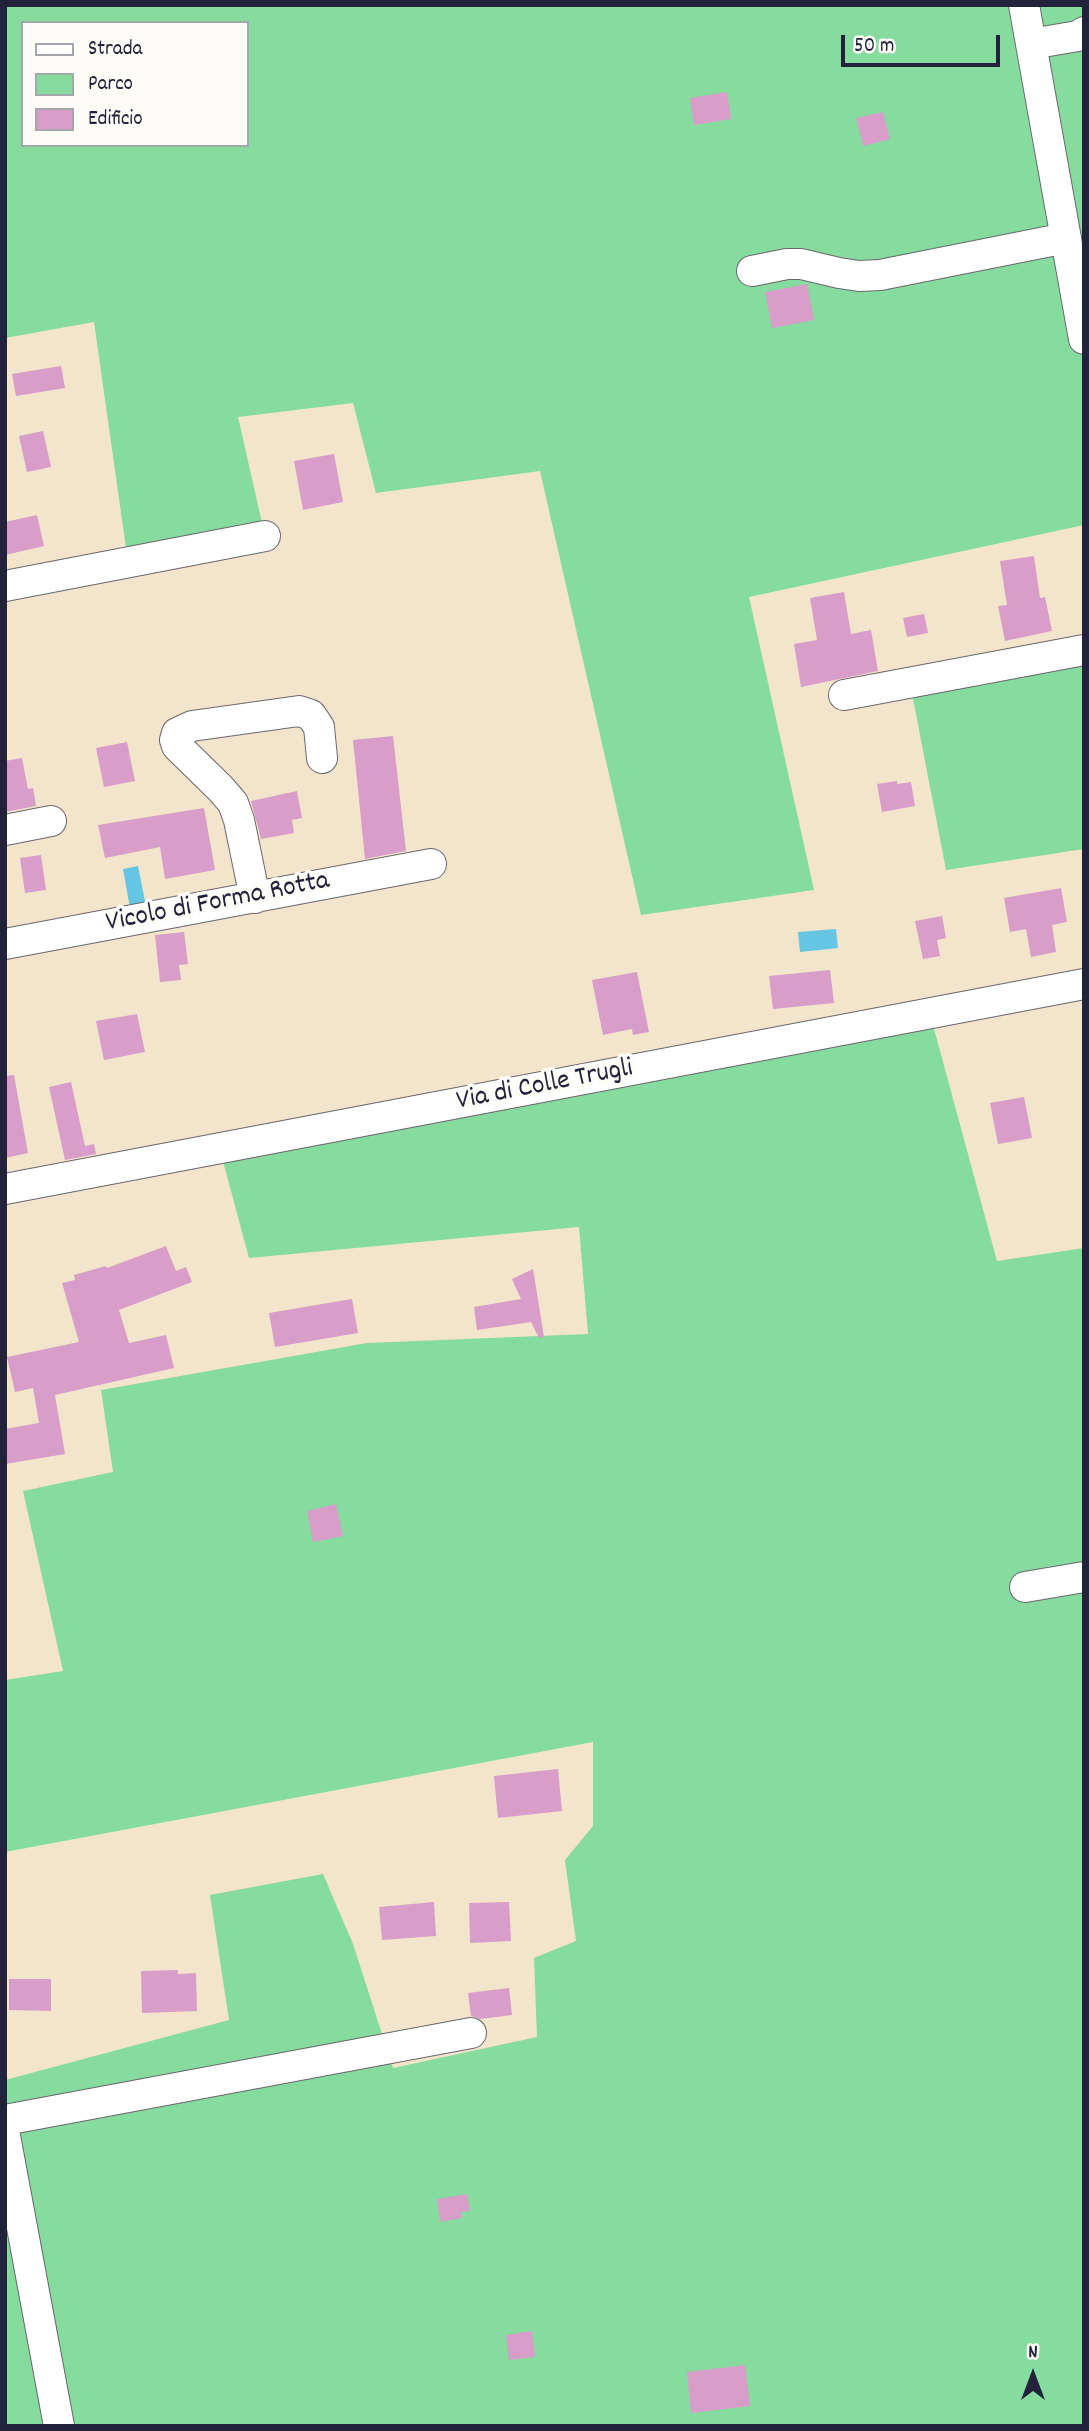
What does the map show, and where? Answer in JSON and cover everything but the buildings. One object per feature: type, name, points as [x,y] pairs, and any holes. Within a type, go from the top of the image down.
[{"type":"street","points":[[1024,5],[1070,220],[1084,339]]},
{"type":"street","points":[[1031,44],[1078,36],[1084,32]]},
{"type":"street","points":[[752,271],[801,264],[849,274],[880,275],[1070,220]]},
{"type":"street","points":[[5,586],[265,536]]},
{"type":"street","points":[[844,695],[1084,650]]},
{"type":"street","points":[[255,898],[233,803],[177,747],[177,733],[192,726],[299,710],[311,715],[319,727],[322,758]]},
{"type":"street","points":[[5,830],[51,821]]},
{"type":"street","name":"Vicolo di Forma Rotta","points":[[5,944],[430,864]]},
{"type":"street","name":"Via di Colle Trugli","points":[[5,1189],[1084,984]]},
{"type":"street","points":[[1025,1587],[1084,1577]]},
{"type":"street","points":[[5,2120],[471,2033]]},
{"type":"street","points":[[5,2136],[59,2426]]},
{"type":"green space","points":[[5,5],[1084,5],[1084,525],[749,597],[814,890],[641,915],[540,471],[376,493],[353,403],[238,417],[265,536],[128,562],[94,322],[5,338]]},
{"type":"green space","points":[[1084,650],[1084,849],[946,870],[910,683]]},
{"type":"green space","points":[[930,1014],[997,1261],[1084,1248],[1084,2426],[5,2426],[5,2080],[229,2020],[210,1895],[323,1874],[353,1944],[393,2068],[537,2037],[534,1958],[576,1941],[565,1860],[593,1826],[593,1742],[5,1852],[5,1680],[63,1671],[23,1491],[113,1472],[101,1390],[367,1343],[588,1334],[579,1227],[249,1258],[220,1150]]},
{"type":"water","points":[[138,866],[146,906],[130,908],[123,869]]},
{"type":"water","points":[[836,929],[838,948],[800,952],[798,932]]}]
